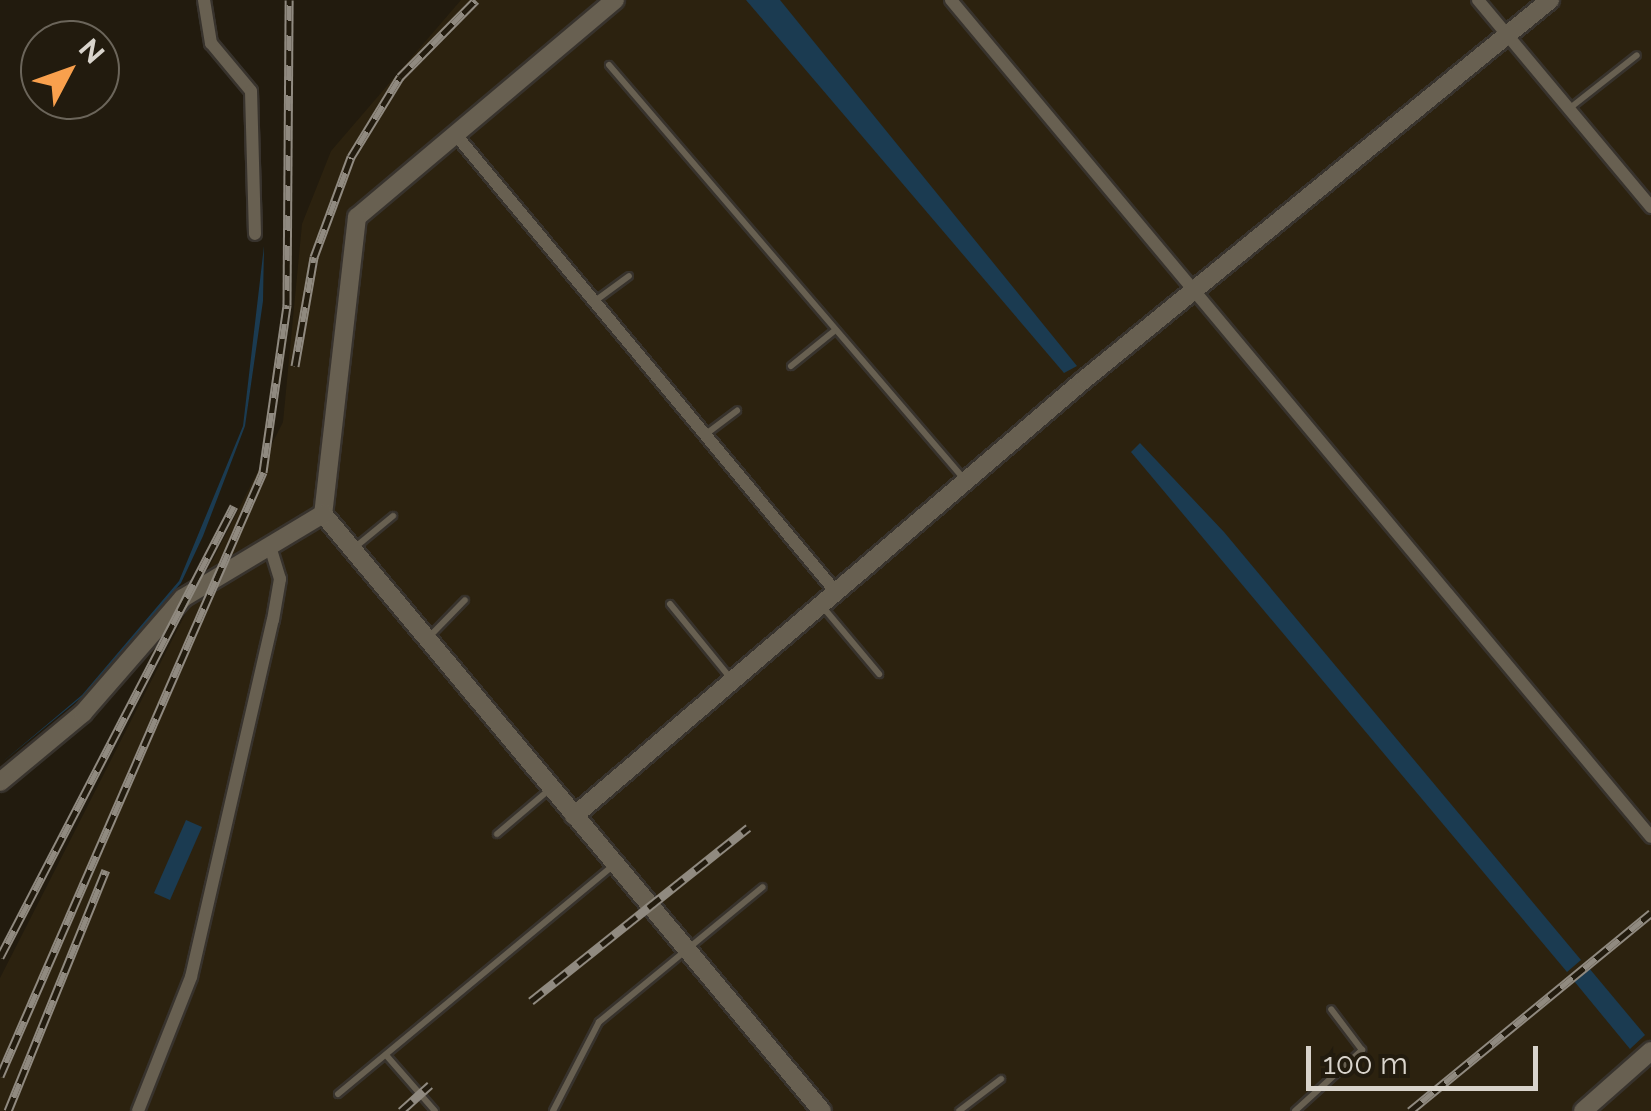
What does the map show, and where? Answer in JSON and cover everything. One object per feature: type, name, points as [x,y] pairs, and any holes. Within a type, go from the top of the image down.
[{"type":"street","points":[[204,0],[210,43],[251,92],[255,234]]},
{"type":"street","points":[[615,0],[357,217],[323,514],[818,1110]]},
{"type":"street","points":[[951,0],[1651,838]]},
{"type":"street","points":[[1478,0],[1651,207]]},
{"type":"street","points":[[574,816],[966,481],[1550,0]]},
{"type":"street","points":[[456,135],[836,592]]},
{"type":"street","points":[[0,782],[83,713],[183,598],[323,514]]},
{"type":"street","points":[[138,1111],[192,977],[273,620],[280,580],[270,547]]},
{"type":"street","points":[[1583,1111],[1651,1051]]},
{"type":"lane","points":[[1569,108],[1636,55]]},
{"type":"lane","points":[[609,65],[966,481]]},
{"type":"lane","points":[[594,301],[629,276]]},
{"type":"lane","points":[[792,366],[834,331]]},
{"type":"lane","points":[[705,435],[736,410]]},
{"type":"lane","points":[[352,550],[393,516]]},
{"type":"lane","points":[[426,640],[465,600]]},
{"type":"lane","points":[[670,604],[732,681]]},
{"type":"lane","points":[[821,605],[879,674]]},
{"type":"lane","points":[[497,834],[551,788]]},
{"type":"lane","points":[[338,1094],[615,865]]},
{"type":"lane","points":[[553,1111],[598,1022],[763,886]]},
{"type":"lane","points":[[1295,1111],[1362,1050],[1330,1009]]},
{"type":"lane","points":[[386,1054],[435,1111]]},
{"type":"lane","points":[[959,1111],[1001,1079]]},
{"type":"shaded area","points":[[461,0],[1651,0],[1651,1111],[0,1111],[0,978],[283,422],[302,224],[331,151]]},
{"type":"water","points":[[746,0],[780,0],[1077,366],[1064,373]]},
{"type":"water","points":[[264,246],[263,301],[245,426],[181,583],[83,696],[0,764],[82,695],[179,581],[243,426]]},
{"type":"water","points":[[1140,443],[1224,532],[1581,960],[1567,972],[1131,452]]},
{"type":"water","points":[[186,820],[202,827],[170,900],[154,893]]},
{"type":"water","points":[[1589,968],[1645,1035],[1630,1049],[1574,981]]},
{"type":"railway","points":[[0,1076],[263,472],[287,305],[289,0]]},
{"type":"railway","points":[[295,366],[314,257],[351,157],[400,77],[476,0]]},
{"type":"railway","points":[[0,957],[234,506]]},
{"type":"railway","points":[[531,1001],[748,828]]},
{"type":"railway","points":[[8,1111],[106,870]]},
{"type":"railway","points":[[1410,1111],[1651,913]]},
{"type":"railway","points":[[401,1111],[430,1085]]}]
